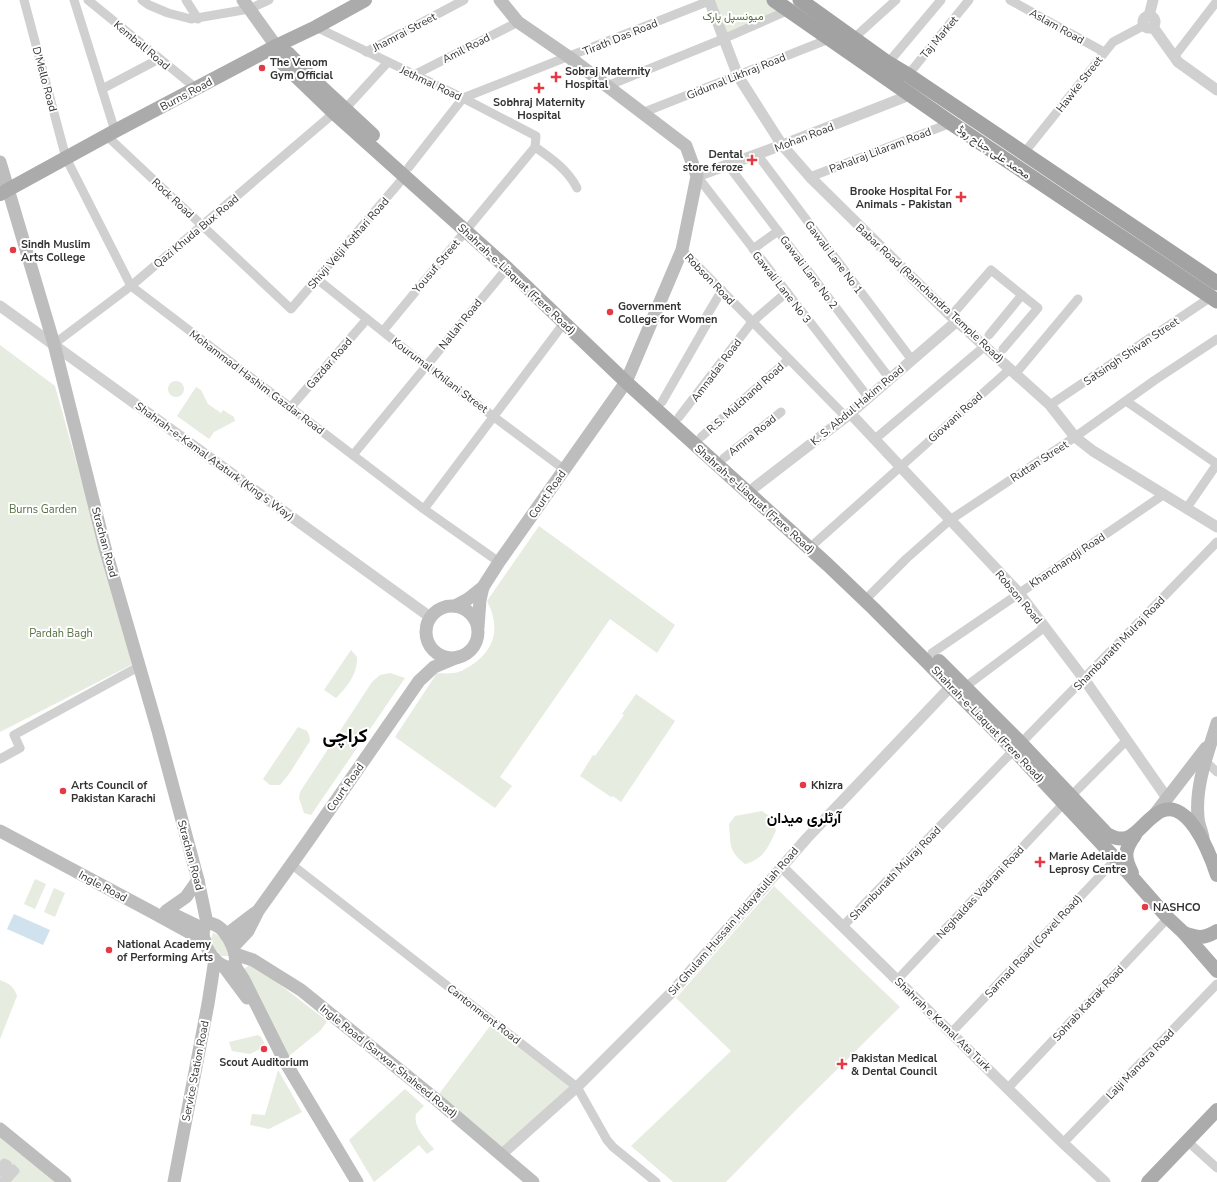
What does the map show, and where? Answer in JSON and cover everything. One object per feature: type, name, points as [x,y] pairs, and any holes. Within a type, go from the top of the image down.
[{"type":"highway","name":"محمد علی جناح روڈ","points":[[774,0],[951,123],[1215,292]]},
{"type":"highway","name":"محمد علی جناح روڈ","points":[[800,0],[888,63],[1024,153],[1215,292]]},
{"type":"main road","name":"Burns Road","points":[[4,192],[365,0]]},
{"type":"main road","points":[[500,0],[518,22],[569,57],[686,146],[697,176]]},
{"type":"main road","name":"Shahrah-e-Liaquat (Frere Road)","points":[[246,5],[276,46],[289,54],[340,111],[407,171],[446,203],[507,268],[564,323],[628,377],[662,402],[702,437],[932,653],[958,684],[1067,799],[1150,898],[1184,933],[1217,971]]},
{"type":"main road","name":"Strachan Road","points":[[0,162],[4,192],[54,344],[105,548],[140,666],[198,880],[205,931],[211,953],[228,958]]},
{"type":"main road","name":"Robson Road","points":[[682,250],[697,176]]},
{"type":"main road","name":"Shahrah-e-Liaquat (Frere Road)","points":[[468,227],[828,565],[958,684]]},
{"type":"main road","points":[[628,377],[682,250]]},
{"type":"main road","name":"Court Road","points":[[455,606],[468,599],[483,587],[628,377]]},
{"type":"main road","points":[[478,630],[473,616],[467,610],[455,606],[446,606],[435,612],[430,617],[426,632],[430,647],[442,656],[451,658],[458,657],[471,650],[476,642],[478,630],[480,600],[483,587]]},
{"type":"main road","points":[[419,681],[428,659],[428,641]]},
{"type":"main road","name":"Court Road","points":[[228,958],[248,931],[258,911],[419,681],[434,667],[458,657]]},
{"type":"main road","points":[[1206,848],[1198,817],[1200,787],[1205,761],[1217,723]]},
{"type":"main road","points":[[1150,898],[1127,864],[1126,854],[1129,844],[1135,835],[1155,814],[1212,740]]},
{"type":"main road","name":"Shahrah-e-Liaquat (Frere Road)","points":[[1067,799],[1113,838],[1121,840],[1135,835]]},
{"type":"main road","points":[[1155,814],[1164,810],[1174,810],[1184,814],[1192,822],[1206,848],[1217,875]]},
{"type":"main road","name":"Ingle Road","points":[[0,822],[205,931]]},
{"type":"main road","name":"Ingle Road","points":[[0,831],[145,908],[205,931]]},
{"type":"main road","points":[[166,911],[181,902],[198,880]]},
{"type":"main road","name":"Court Road","points":[[226,935],[258,911]]},
{"type":"main road","points":[[205,931],[215,925],[226,935],[228,958],[236,984],[262,1017],[284,1060],[357,1182]]},
{"type":"main road","points":[[1184,933],[1200,938],[1217,931]]},
{"type":"main road","name":"Ingle Road (Sarwar Shaheed Road)","points":[[228,958],[253,960],[301,990],[438,1101],[533,1182]]},
{"type":"main road","name":"Service Station Road","points":[[174,1182],[208,1004],[228,958]]},
{"type":"main road","points":[[1148,1182],[1217,1110]]},
{"type":"main road","points":[[0,1129],[65,1182]]},
{"type":"street","name":"D'Mello Road","points":[[24,0],[66,158]]},
{"type":"street","points":[[74,0],[102,89],[111,134]]},
{"type":"street","name":"Kemball Road","points":[[88,0],[196,90]]},
{"type":"street","points":[[142,0],[149,5],[168,13],[191,19],[198,19],[269,0]]},
{"type":"street","points":[[186,0],[198,19]]},
{"type":"street","name":"Jhamrai Street","points":[[366,52],[464,0]]},
{"type":"street","name":"Babar Road (Ramchandra Temple Road)","points":[[709,0],[738,76],[782,145],[810,177],[954,319],[1050,405],[1075,437],[1092,451],[1217,527]]},
{"type":"street","name":"Tirath Das Road","points":[[463,98],[709,0]]},
{"type":"street","points":[[854,38],[896,0]]},
{"type":"street","points":[[888,63],[941,0]]},
{"type":"street","name":"Taj Market","points":[[908,75],[969,0]]},
{"type":"street","points":[[1153,0],[1149,16],[1155,21],[1148,26],[1178,62],[1217,90]]},
{"type":"street","points":[[1174,57],[1217,1]]},
{"type":"street","name":"Aslam Road","points":[[1017,2],[1104,52]]},
{"type":"street","points":[[607,86],[723,39],[789,10]]},
{"type":"street","name":"Amil Road","points":[[414,75],[518,22]]},
{"type":"street","name":"Hawke Street","points":[[1024,153],[1113,42],[1148,26]]},
{"type":"street","name":"Jethmal Road","points":[[316,27],[463,98],[536,136],[535,147]]},
{"type":"street","name":"Gidumal Likhraj Road","points":[[642,113],[829,39]]},
{"type":"street","points":[[102,89],[159,59]]},
{"type":"street","name":"Qazi Khuda Bux Road","points":[[54,344],[131,286],[340,111],[388,62]]},
{"type":"street","name":"Mohan Road","points":[[697,176],[782,145],[910,95]]},
{"type":"street","name":"Shivji Velji Kothari Road","points":[[291,309],[407,171],[463,98]]},
{"type":"street","name":"Pahalraj Lilaram Road","points":[[810,177],[951,123]]},
{"type":"street","name":"Rock Road","points":[[111,134],[202,226],[291,309]]},
{"type":"street","points":[[535,147],[552,158],[574,181],[577,188]]},
{"type":"street","name":"Yousuf Street","points":[[383,331],[535,147]]},
{"type":"street","name":"Gawali Lane No 1","points":[[756,154],[912,360]]},
{"type":"street","name":"Mohammad Hashim Gazdar Road","points":[[66,158],[131,286],[353,456],[499,562]]},
{"type":"street","name":"Gawali Lane No 2","points":[[728,165],[890,379]]},
{"type":"street","name":"Gawali Lane No 3","points":[[697,176],[868,397]]},
{"type":"street","points":[[753,249],[778,231]]},
{"type":"street","name":"Robson Road","points":[[682,250],[789,359],[875,439],[1019,593],[1084,679],[1167,798]]},
{"type":"street","name":"Nallah Road","points":[[353,456],[507,268]]},
{"type":"street","name":"K. S. Abdul Hakim Road","points":[[755,487],[848,415],[912,360],[954,319],[991,270],[1022,295]]},
{"type":"street","name":"Kourumal Khilani Street","points":[[317,279],[426,366],[565,470]]},
{"type":"street","points":[[662,402],[710,320],[706,317],[722,290]]},
{"type":"street","name":"Amnadas Road","points":[[679,417],[752,322],[787,292]]},
{"type":"street","name":"Satsingh Shivan Street","points":[[1050,405],[1215,292]]},
{"type":"street","points":[[989,335],[1022,295],[1038,308],[1003,349]]},
{"type":"street","name":"Giowani Road","points":[[816,543],[900,466],[1013,371],[1078,300]]},
{"type":"street","name":"Shahrah-e-Kamal Ataturk (King's Way)","points":[[0,306],[430,617]]},
{"type":"street","name":"Gazdar Road","points":[[290,408],[367,319]]},
{"type":"street","points":[[424,509],[564,323]]},
{"type":"street","name":"Ruttan Street","points":[[870,595],[906,559],[950,520],[1075,437],[1155,380],[1217,339]]},
{"type":"street","points":[[875,439],[985,346]]},
{"type":"street","name":"R.S. Mulchand Road","points":[[702,437],[789,359]]},
{"type":"street","points":[[1126,401],[1217,464],[1186,509]]},
{"type":"street","name":"Amna Road","points":[[724,458],[781,412]]},
{"type":"street","name":"Khanchandji Road","points":[[932,653],[1163,495]]},
{"type":"street","name":"Shambunath Mulraj Road","points":[[843,926],[1217,542]]},
{"type":"street","points":[[958,684],[1045,627]]},
{"type":"street","points":[[0,759],[20,748],[14,734],[140,666]]},
{"type":"street","name":"Sir Ghulam Hussain Hidayatullah Road","points":[[501,1155],[577,1087],[671,993],[782,866],[958,684]]},
{"type":"street","name":"Neghaldas Vadrani Road","points":[[897,980],[1067,799],[1127,740]]},
{"type":"street","points":[[1205,761],[1217,772]]},
{"type":"street","name":"Sarmad Road (Cowel Road)","points":[[951,1033],[1116,859]]},
{"type":"street","name":"Cantonment Road","points":[[291,864],[577,1087],[607,1140],[613,1147],[656,1182]]},
{"type":"street","name":"Shahrah e Kamal Ata Turk","points":[[782,866],[1063,1144],[1105,1182]]},
{"type":"street","name":"Sohrab Katrak Road","points":[[1008,1088],[1168,918]]},
{"type":"street","name":"Lalji Manotra Road","points":[[1063,1144],[1217,984]]},
{"type":"street","points":[[1187,1142],[1217,1168]]},
{"type":"street","points":[[0,1167],[4,1162],[8,1164],[0,1173]]},
{"type":"street","points":[[1,1182],[13,1168],[16,1171],[6,1182]]},
{"type":"green space","name":"میونسپل پارک","points":[[709,0],[774,0],[789,10],[723,39]]},
{"type":"green space","points":[[0,345],[55,386],[133,664],[0,732]]},
{"type":"green space","points":[[176,381],[182,383],[184,389],[182,395],[176,397],[170,395],[168,389],[170,383]]},
{"type":"green space","points":[[196,387],[201,390],[208,404],[221,413],[223,410],[234,417],[235,421],[214,432],[209,439],[177,416]]},
{"type":"green space","points":[[539,526],[675,625],[657,653],[610,619],[500,777],[512,786],[495,808],[395,737],[437,673],[460,672],[478,660],[490,646],[493,638],[494,620],[487,601]]},
{"type":"green space","points":[[351,650],[357,657],[356,669],[348,684],[336,698],[324,690]]},
{"type":"green space","points":[[390,673],[405,678],[311,815],[304,813],[299,798],[300,792],[372,682],[380,675]]},
{"type":"green space","points":[[636,694],[675,721],[621,802],[580,776],[593,755],[595,756],[624,715],[622,714]]},
{"type":"green space","points":[[298,727],[307,731],[310,741],[289,774],[280,785],[270,785],[263,779]]},
{"type":"green space","points":[[762,811],[772,818],[776,831],[765,852],[757,859],[745,864],[736,855],[731,847],[729,824],[735,816]]},
{"type":"green space","points":[[35,879],[46,884],[35,909],[24,904]]},
{"type":"green space","points":[[774,886],[900,1007],[726,1182],[673,1182],[631,1146],[731,1051],[676,998]]},
{"type":"green space","points":[[54,888],[65,893],[55,917],[44,912]]},
{"type":"green space","points":[[213,933],[224,942],[228,956],[222,956],[215,949],[211,939]]},
{"type":"green space","points":[[252,963],[327,1021],[321,1030],[284,1060],[235,976]]},
{"type":"green space","points":[[0,980],[11,986],[17,996],[0,1039]]},
{"type":"green space","points":[[493,1022],[577,1087],[501,1155],[433,1102]]},
{"type":"green space","points":[[258,1035],[261,1037],[266,1046],[250,1054],[232,1051],[229,1042]]},
{"type":"green space","points":[[278,1070],[302,1112],[269,1129],[250,1125],[252,1114],[265,1115]]},
{"type":"green space","points":[[405,1089],[424,1106],[416,1114],[416,1124],[421,1133],[434,1149],[427,1154],[419,1145],[374,1182],[349,1140]]},
{"type":"green space","points":[[0,1131],[64,1182],[0,1182]]},
{"type":"water","points":[[14,914],[50,930],[43,945],[7,929]]},
{"type":"place","name":"The Venom Gym Official","points":[[262,68]]},
{"type":"place","name":"Sobraj Maternity Hospital","points":[[556,77]]},
{"type":"place","name":"Sobhraj Maternity Hospital","points":[[539,88]]},
{"type":"place","name":"Dental store feroze","points":[[752,160]]},
{"type":"place","name":"Brooke Hospital For Animals - Pakistan","points":[[961,197]]},
{"type":"place","name":"Sindh Muslim Arts College","points":[[13,250]]},
{"type":"place","name":"Government College for Women","points":[[610,312]]},
{"type":"place","name":"Khizra","points":[[803,785]]},
{"type":"place","name":"Arts Council of Pakistan Karachi","points":[[63,791]]},
{"type":"place","name":"Marie Adelaide Leprosy Centre","points":[[1040,862]]},
{"type":"place","name":"NASHCO","points":[[1145,907]]},
{"type":"place","name":"National Academy of Performing Arts","points":[[109,950]]},
{"type":"place","name":"Scout Auditorium","points":[[264,1049]]},
{"type":"place","name":"Pakistan Medical & Dental Council","points":[[842,1064]]},
{"type":"district","name":"کراچی","points":[[345,735]]},
{"type":"district","name":"آرٹلری میدان","points":[[804,818]]},
{"type":"park label","name":"Burns Garden","points":[[43,509]]},
{"type":"park label","name":"Pardah Bagh","points":[[61,633]]}]
